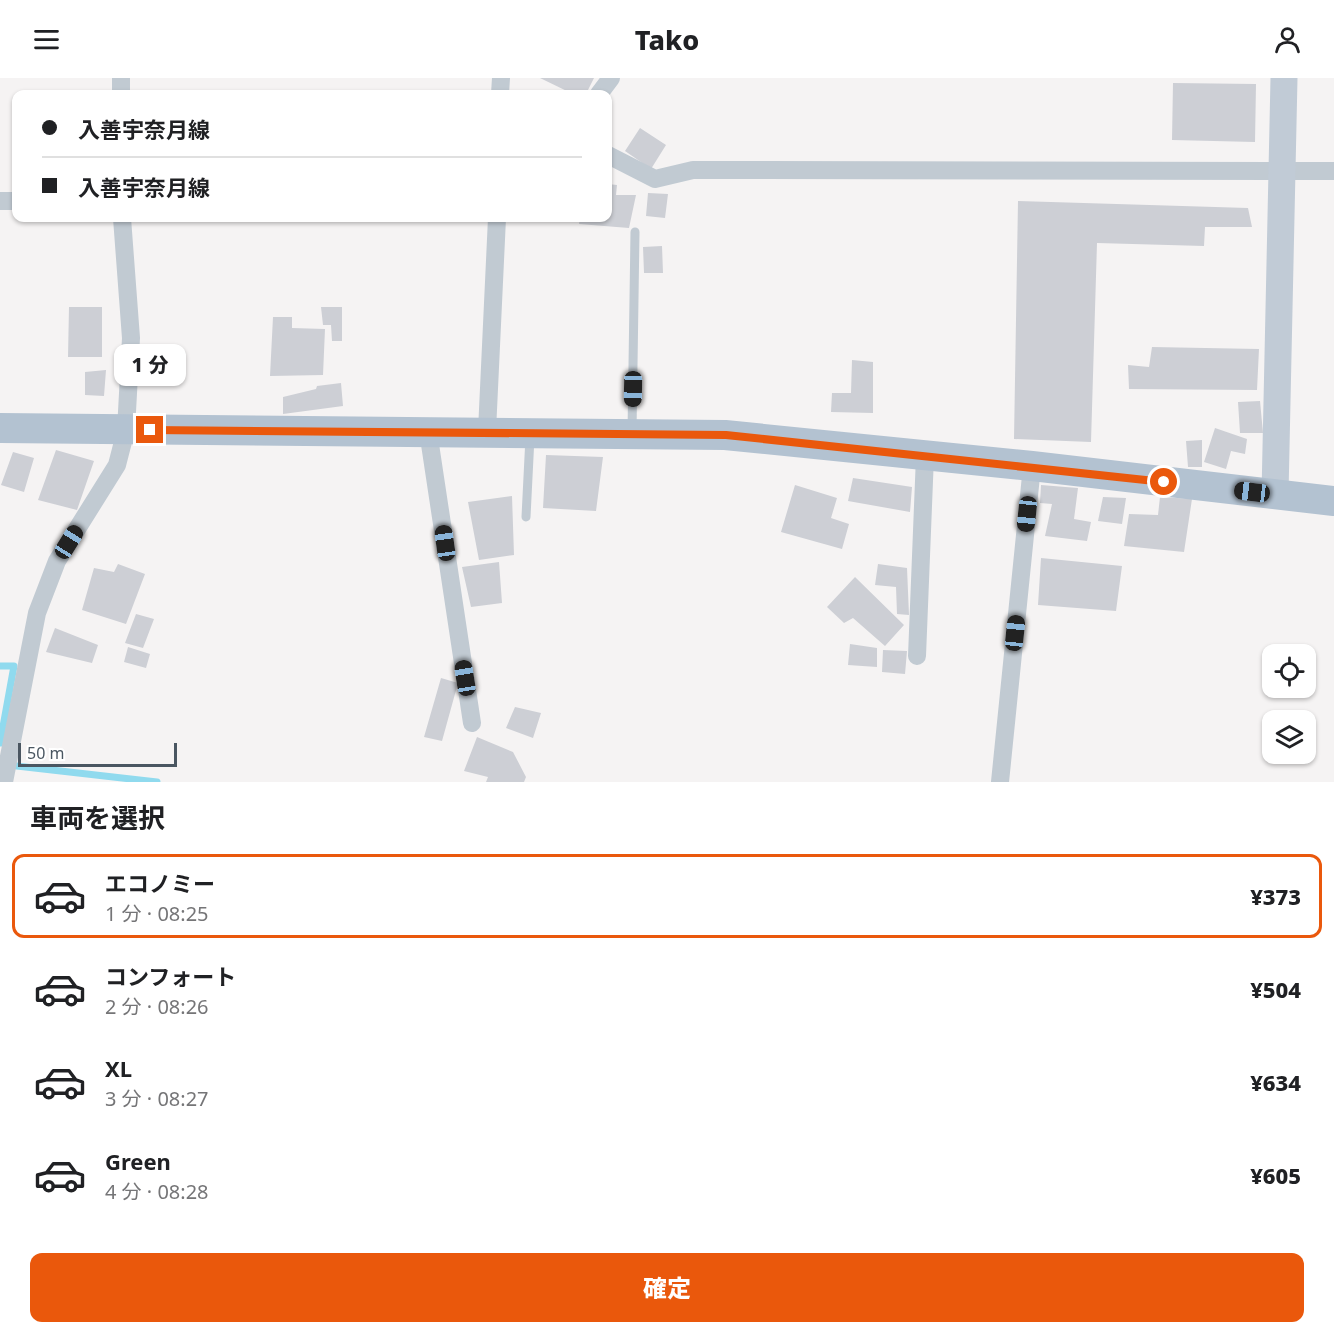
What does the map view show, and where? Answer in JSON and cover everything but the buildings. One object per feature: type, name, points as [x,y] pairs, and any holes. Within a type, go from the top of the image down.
[{"type":"main road","points":[[0,428],[726,435],[1032,466],[1334,501]]},
{"type":"street","points":[[1275,495],[1284,78]]},
{"type":"street","points":[[612,157],[655,179],[693,170],[1334,171]]},
{"type":"street","points":[[4,782],[5,752],[37,613],[57,561],[117,465],[126,430],[131,338],[122,222]]},
{"type":"street","points":[[487,431],[497,222]]},
{"type":"street","points":[[428,431],[472,723]]},
{"type":"street","points":[[917,656],[925,456]]},
{"type":"street","points":[[1000,782],[1032,466]]},
{"type":"lane","points":[[632,434],[635,232]]},
{"type":"lane","points":[[526,517],[530,432]]},
{"type":"waterway","points":[[0,666],[14,666],[0,743]]},
{"type":"waterway","points":[[8,765],[157,782]]},
{"type":"route","points":[[150,430],[487,431],[726,435],[1032,466],[1164,482]]}]
